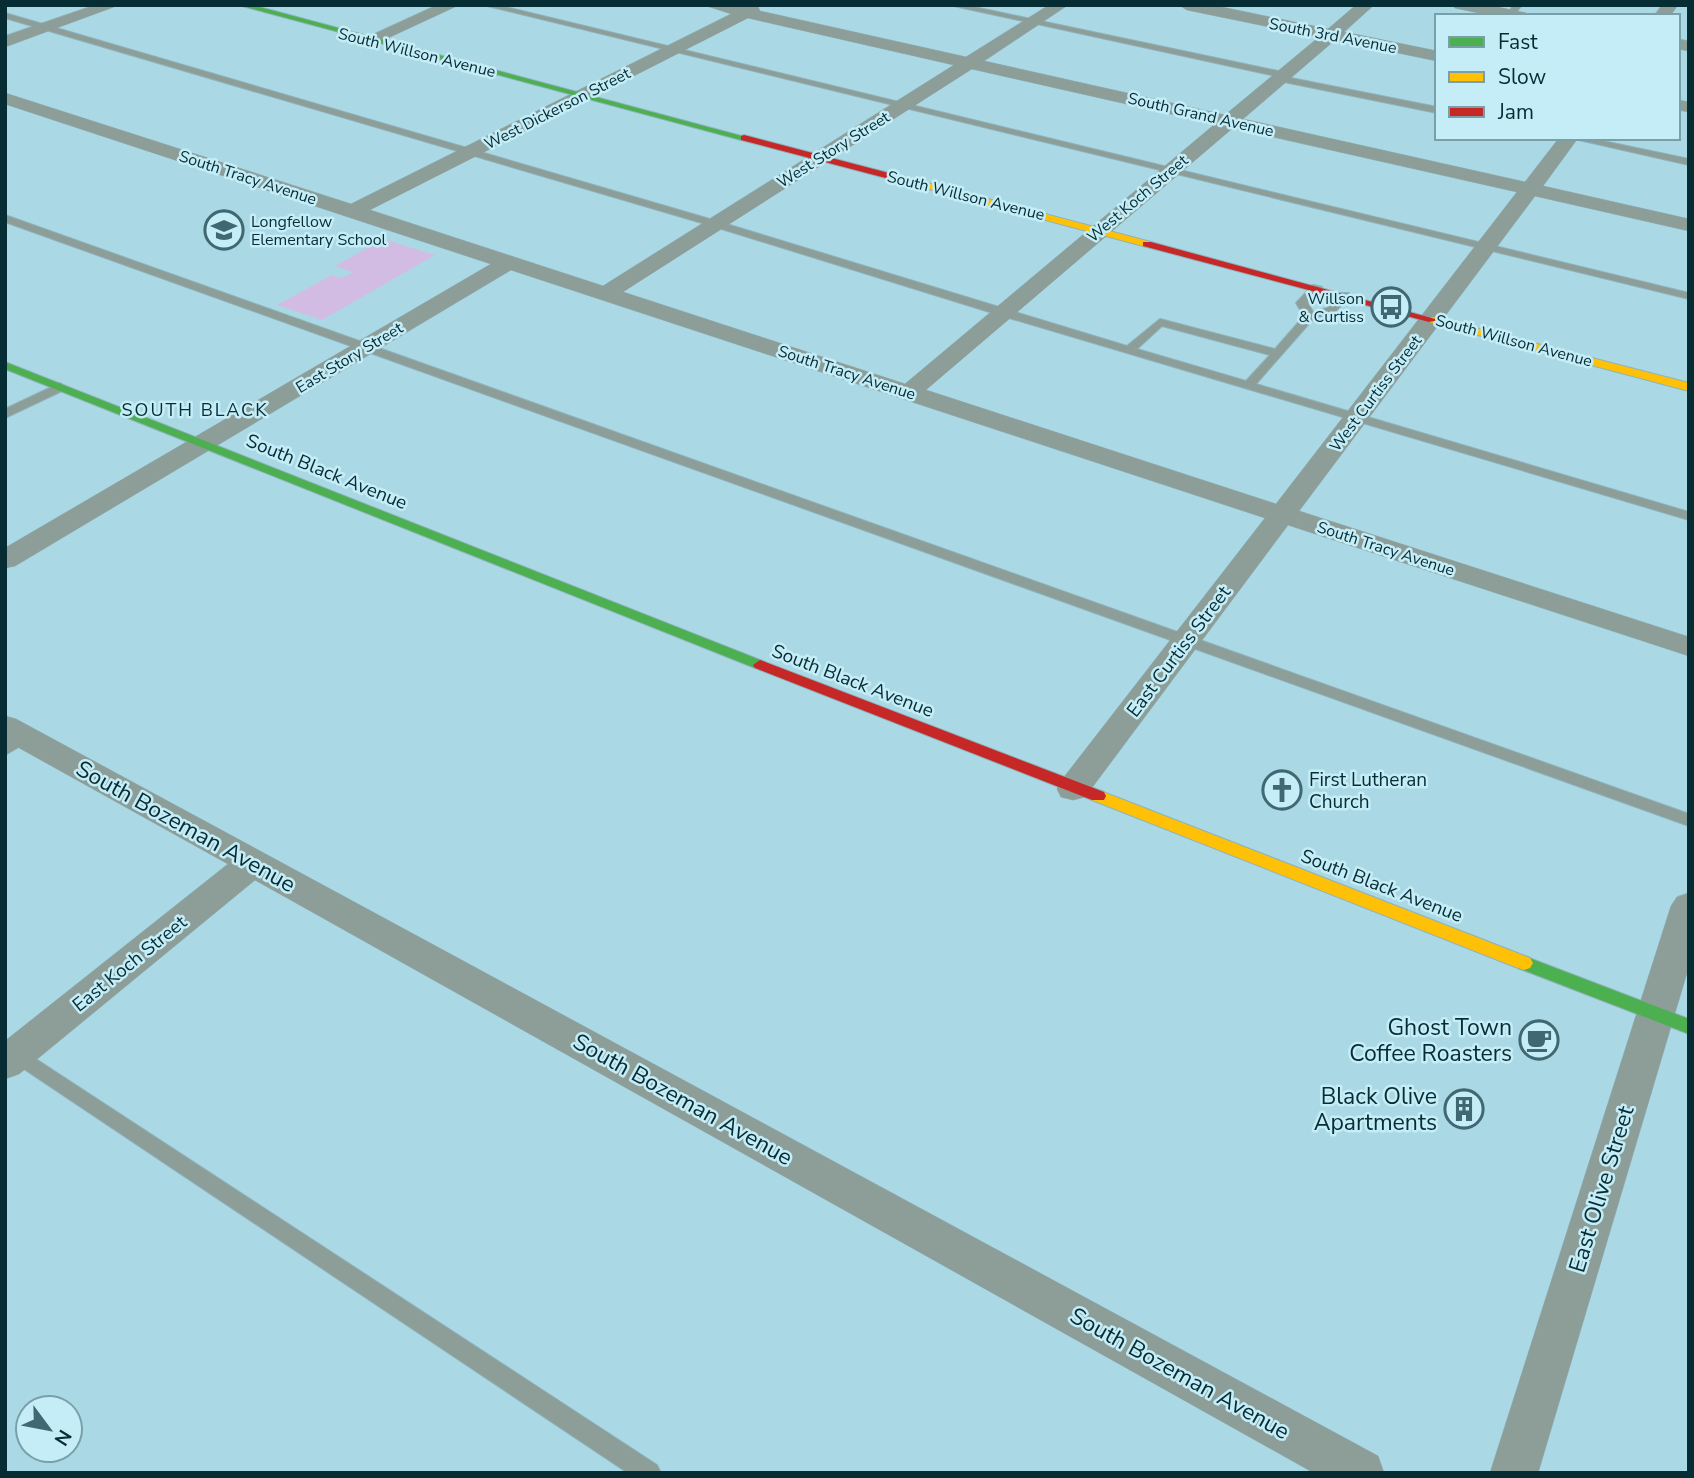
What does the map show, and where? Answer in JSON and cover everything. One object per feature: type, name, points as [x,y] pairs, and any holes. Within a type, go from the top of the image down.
[{"type":"main road","name":"South Willson Avenue","points":[[243,5],[1689,387]]},
{"type":"main road","name":"South Black Avenue","points":[[5,365],[1073,789],[1672,1021]]},
{"type":"street","points":[[5,42],[111,5]]},
{"type":"street","points":[[369,40],[451,5]]},
{"type":"street","name":"South Grand Avenue","points":[[712,5],[752,9],[969,63],[1689,225]]},
{"type":"street","name":"West Story Street","points":[[607,293],[1059,5]]},
{"type":"street","name":"South 3rd Avenue","points":[[1187,5],[1435,56]]},
{"type":"street","name":"West Koch Street","points":[[910,392],[1366,5]]},
{"type":"street","points":[[1461,5],[1516,12]]},
{"type":"street","name":"West Dickerson Street","points":[[355,211],[752,9]]},
{"type":"street","name":"South Tracy Avenue","points":[[5,98],[512,261],[1689,647]]},
{"type":"street","name":"West Curtiss Street","points":[[1283,514],[1567,140]]},
{"type":"street","name":"East Story Street","points":[[5,560],[512,261]]},
{"type":"street","name":"East Curtiss Street","points":[[1073,789],[1283,514]]},
{"type":"street","name":"South Bozeman Avenue","points":[[12,737],[253,863],[1361,1473]]},
{"type":"street","name":"East Koch Street","points":[[10,1059],[253,863]]},
{"type":"street","name":"East Olive Street","points":[[1514,1473],[1672,1021],[1689,906]]},
{"type":"lane","points":[[486,5],[1689,296]]},
{"type":"lane","points":[[953,5],[1435,110]]},
{"type":"lane","points":[[5,15],[716,224],[1003,313],[1689,516]]},
{"type":"lane","points":[[1584,140],[1689,162]]},
{"type":"lane","points":[[10,223],[368,345],[1689,820]]},
{"type":"lane","points":[[1310,316],[1302,303],[1317,287]]},
{"type":"lane","points":[[1249,385],[1310,316],[1331,310],[1345,295]]},
{"type":"lane","points":[[1129,350],[1160,321],[1277,353]]},
{"type":"lane","points":[[5,414],[60,387]]},
{"type":"lane","points":[[10,1059],[649,1473]]},
{"type":"shaded area","points":[[383,239],[435,255],[322,320],[277,305],[332,275],[342,278],[353,272],[335,266]]},
{"type":"traffic: fast","points":[[242,5],[744,138]]},
{"type":"traffic: fast","points":[[5,365],[760,665]]},
{"type":"traffic: fast","points":[[1524,963],[1689,1027]]},
{"type":"traffic: slow","points":[[901,179],[1147,244]]},
{"type":"traffic: slow","points":[[1433,320],[1689,387]]},
{"type":"traffic: slow","points":[[1098,796],[1524,963]]},
{"type":"traffic: jam","points":[[744,138],[901,179]]},
{"type":"traffic: jam","points":[[1147,244],[1433,320]]},
{"type":"traffic: jam","points":[[760,665],[1098,796]]},
{"type":"place","name":"Longfellow Elementary School","points":[[224,230]]},
{"type":"place","name":"Willson & Curtiss","points":[[1391,307]]},
{"type":"place","name":"First Lutheran Church","points":[[1282,790]]},
{"type":"place","name":"Ghost Town Coffee Roasters","points":[[1539,1040]]},
{"type":"place","name":"Black Olive Apartments","points":[[1464,1109]]},
{"type":"district","name":"SOUTH BLACK","points":[[195,410]]}]
